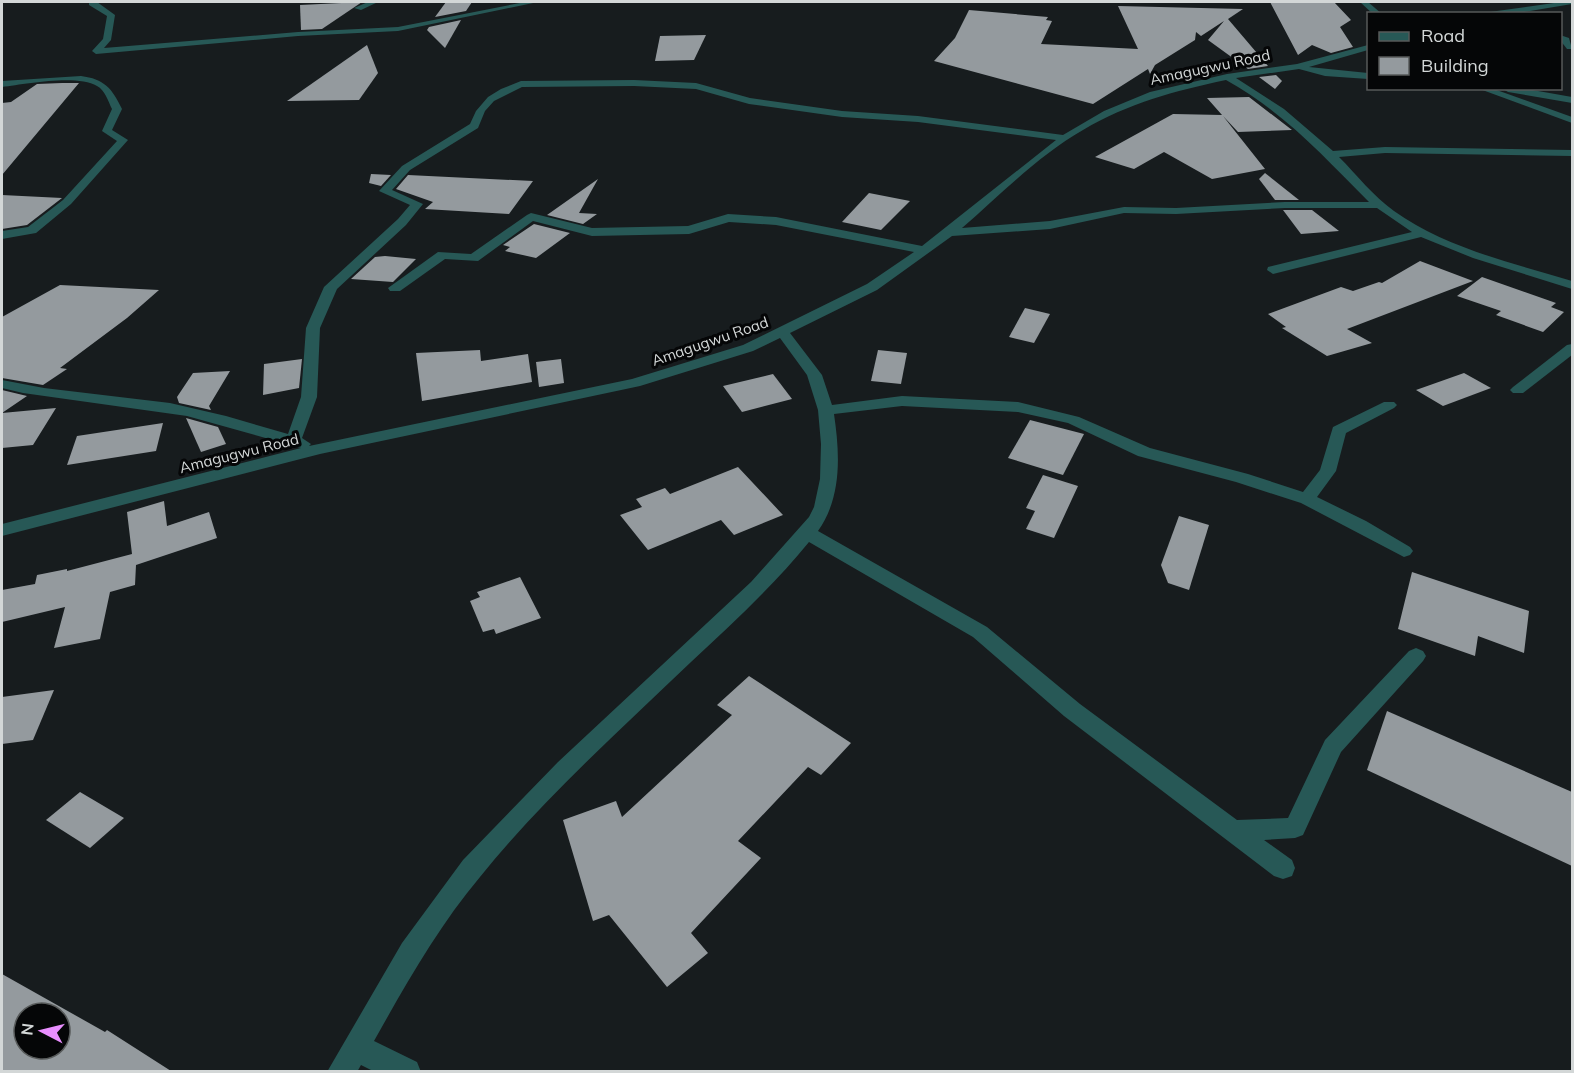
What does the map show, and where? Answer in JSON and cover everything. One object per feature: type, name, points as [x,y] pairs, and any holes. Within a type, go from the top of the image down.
[{"type":"street","points":[[94,2],[92,3],[111,15],[107,39],[96,51],[321,32],[398,29],[534,2]]},
{"type":"street","points":[[358,8],[374,2]]},
{"type":"street","points":[[1364,2],[1376,12]]},
{"type":"street","points":[[1497,12],[1571,2]]},
{"type":"street","points":[[1562,38],[1570,47]]},
{"type":"street","name":"Amagugwu Road","points":[[2,530],[319,449],[635,383],[718,358],[783,333],[872,287],[950,233],[1066,138],[1107,113],[1153,94],[1227,77],[1298,67],[1367,48]]},
{"type":"street","points":[[1298,67],[1325,73],[1367,76]]},
{"type":"street","points":[[1227,77],[1279,110],[1330,154],[1391,215],[1422,233],[1477,254],[1572,285]]},
{"type":"street","points":[[2,84],[69,79],[97,81],[108,89],[117,109],[107,131],[123,140],[67,202],[32,230],[2,235]]},
{"type":"street","points":[[293,441],[309,397],[313,328],[331,287],[402,222],[417,204],[385,191],[406,168],[474,126],[480,109],[507,89],[521,84],[634,83],[696,86],[749,101],[842,114],[918,120],[1066,138]]},
{"type":"street","points":[[1487,90],[1572,120]]},
{"type":"street","points":[[1515,90],[1572,100]]},
{"type":"street","points":[[1330,154],[1385,150],[1572,153]]},
{"type":"street","points":[[950,233],[1050,225],[1124,210],[1176,211],[1285,205],[1380,205]]},
{"type":"street","points":[[394,288],[442,255],[474,258],[531,217],[592,232],[689,230],[728,218],[776,221],[923,250]]},
{"type":"street","points":[[1273,270],[1422,233]]},
{"type":"street","points":[[341,1071],[393,980],[447,898],[493,844],[630,707],[774,572],[815,524],[827,491],[830,467],[825,411],[819,384],[800,351],[783,333]]},
{"type":"street","points":[[1518,390],[1572,348]]},
{"type":"street","points":[[2,384],[55,396],[112,400],[170,408],[252,427],[319,449]]},
{"type":"street","points":[[825,411],[902,401],[1018,407],[1073,420],[1144,452],[1307,498],[1404,551]]},
{"type":"street","points":[[1307,498],[1328,471],[1339,430],[1389,405]]},
{"type":"street","points":[[807,533],[980,632],[1072,710],[1283,868]]},
{"type":"street","points":[[1231,831],[1295,828],[1333,746],[1416,656]]},
{"type":"street","points":[[355,1047],[406,1071]]},
{"type":"building","points":[[362,2],[322,29],[301,30],[300,5]]},
{"type":"building","points":[[446,2],[472,2],[466,11],[435,17]]},
{"type":"building","points":[[1270,2],[1334,2],[1351,20],[1340,27],[1353,47],[1331,53],[1312,45],[1298,55]]},
{"type":"building","points":[[1118,6],[1243,9],[1228,19],[1268,66],[1248,69],[1208,40],[1224,21],[1201,36],[1196,32],[1195,40],[1155,65],[1150,74],[1148,69],[1093,104],[934,61],[955,38],[969,10],[1048,17],[1046,20],[1052,21],[1041,44],[1138,49]]},
{"type":"building","points":[[461,20],[445,48],[427,30],[429,27]]},
{"type":"building","points":[[706,35],[694,60],[655,61],[660,36]]},
{"type":"building","points":[[367,45],[378,73],[359,100],[287,101]]},
{"type":"building","points":[[1276,75],[1282,81],[1275,89],[1259,77]]},
{"type":"building","points":[[79,83],[2,175],[2,103],[11,102],[37,84]]},
{"type":"building","points":[[1249,97],[1292,130],[1238,132],[1223,116],[1265,169],[1212,179],[1164,152],[1134,169],[1095,157],[1173,114],[1222,115],[1207,98]]},
{"type":"building","points":[[1265,173],[1299,200],[1275,200],[1259,179]]},
{"type":"building","points":[[371,174],[391,175],[381,186],[369,183]]},
{"type":"building","points":[[408,175],[533,181],[509,214],[425,209],[433,202],[396,189]]},
{"type":"building","points":[[598,179],[579,213],[597,214],[583,224],[547,215]]},
{"type":"building","points":[[869,193],[910,201],[881,230],[842,222]]},
{"type":"building","points":[[2,195],[62,198],[27,225],[2,229]]},
{"type":"building","points":[[1283,210],[1312,210],[1339,231],[1301,234]]},
{"type":"building","points":[[534,224],[570,233],[536,258],[505,251],[510,247],[503,245]]},
{"type":"building","points":[[375,257],[416,259],[393,282],[351,279]]},
{"type":"building","points":[[1420,261],[1473,281],[1347,329],[1372,343],[1327,356],[1282,328],[1286,327],[1268,314],[1341,287],[1353,291],[1382,283]]},
{"type":"building","points":[[1482,277],[1556,303],[1551,307],[1564,312],[1543,332],[1496,315],[1501,311],[1457,296]]},
{"type":"building","points":[[60,285],[159,290],[127,318],[60,368],[67,369],[43,385],[2,378],[2,317]]},
{"type":"building","points":[[1025,308],[1050,314],[1034,343],[1009,337]]},
{"type":"building","points":[[480,350],[481,361],[528,354],[532,382],[422,401],[416,353]]},
{"type":"building","points":[[878,350],[907,353],[901,384],[871,381]]},
{"type":"building","points":[[302,359],[299,388],[263,395],[264,364]]},
{"type":"building","points":[[561,359],[564,383],[539,387],[536,362]]},
{"type":"building","points":[[230,371],[209,406],[211,410],[179,403],[177,397],[193,373]]},
{"type":"building","points":[[1464,373],[1491,388],[1443,406],[1416,390]]},
{"type":"building","points":[[773,374],[792,399],[742,412],[723,386]]},
{"type":"building","points":[[2,390],[27,396],[2,413]]},
{"type":"building","points":[[56,408],[33,445],[2,448],[2,413]]},
{"type":"building","points":[[186,418],[218,427],[226,444],[201,452]]},
{"type":"building","points":[[1030,420],[1084,434],[1063,475],[1008,458]]},
{"type":"building","points":[[163,423],[156,451],[67,465],[77,436]]},
{"type":"building","points":[[738,467],[783,515],[734,535],[721,520],[648,550],[620,515],[642,507],[636,499],[665,488],[670,494]]},
{"type":"building","points":[[1043,475],[1078,486],[1054,538],[1026,529],[1035,511],[1026,508]]},
{"type":"building","points":[[164,501],[167,526],[209,512],[217,538],[136,565],[135,585],[110,592],[100,639],[54,648],[65,607],[2,622],[2,590],[35,584],[37,575],[67,569],[67,571],[132,554],[127,512]]},
{"type":"building","points":[[1179,516],[1209,525],[1189,590],[1168,583],[1161,565]]},
{"type":"building","points":[[1412,572],[1529,611],[1524,653],[1478,636],[1475,656],[1398,629]]},
{"type":"building","points":[[520,577],[541,618],[496,634],[494,629],[483,632],[470,601],[480,597],[477,592]]},
{"type":"building","points":[[749,676],[851,743],[821,775],[808,767],[738,841],[761,858],[691,933],[708,953],[667,987],[609,915],[593,921],[563,820],[616,801],[622,817],[732,715],[717,705]]},
{"type":"building","points":[[54,690],[33,740],[2,744],[2,697]]},
{"type":"building","points":[[1387,711],[1572,792],[1572,866],[1367,770]]},
{"type":"building","points":[[80,792],[124,818],[90,848],[46,820]]},
{"type":"building","points":[[2,974],[50,1001],[12,1001],[12,1061],[72,1061],[72,1013],[105,1032],[107,1030],[171,1071],[2,1071]]}]
